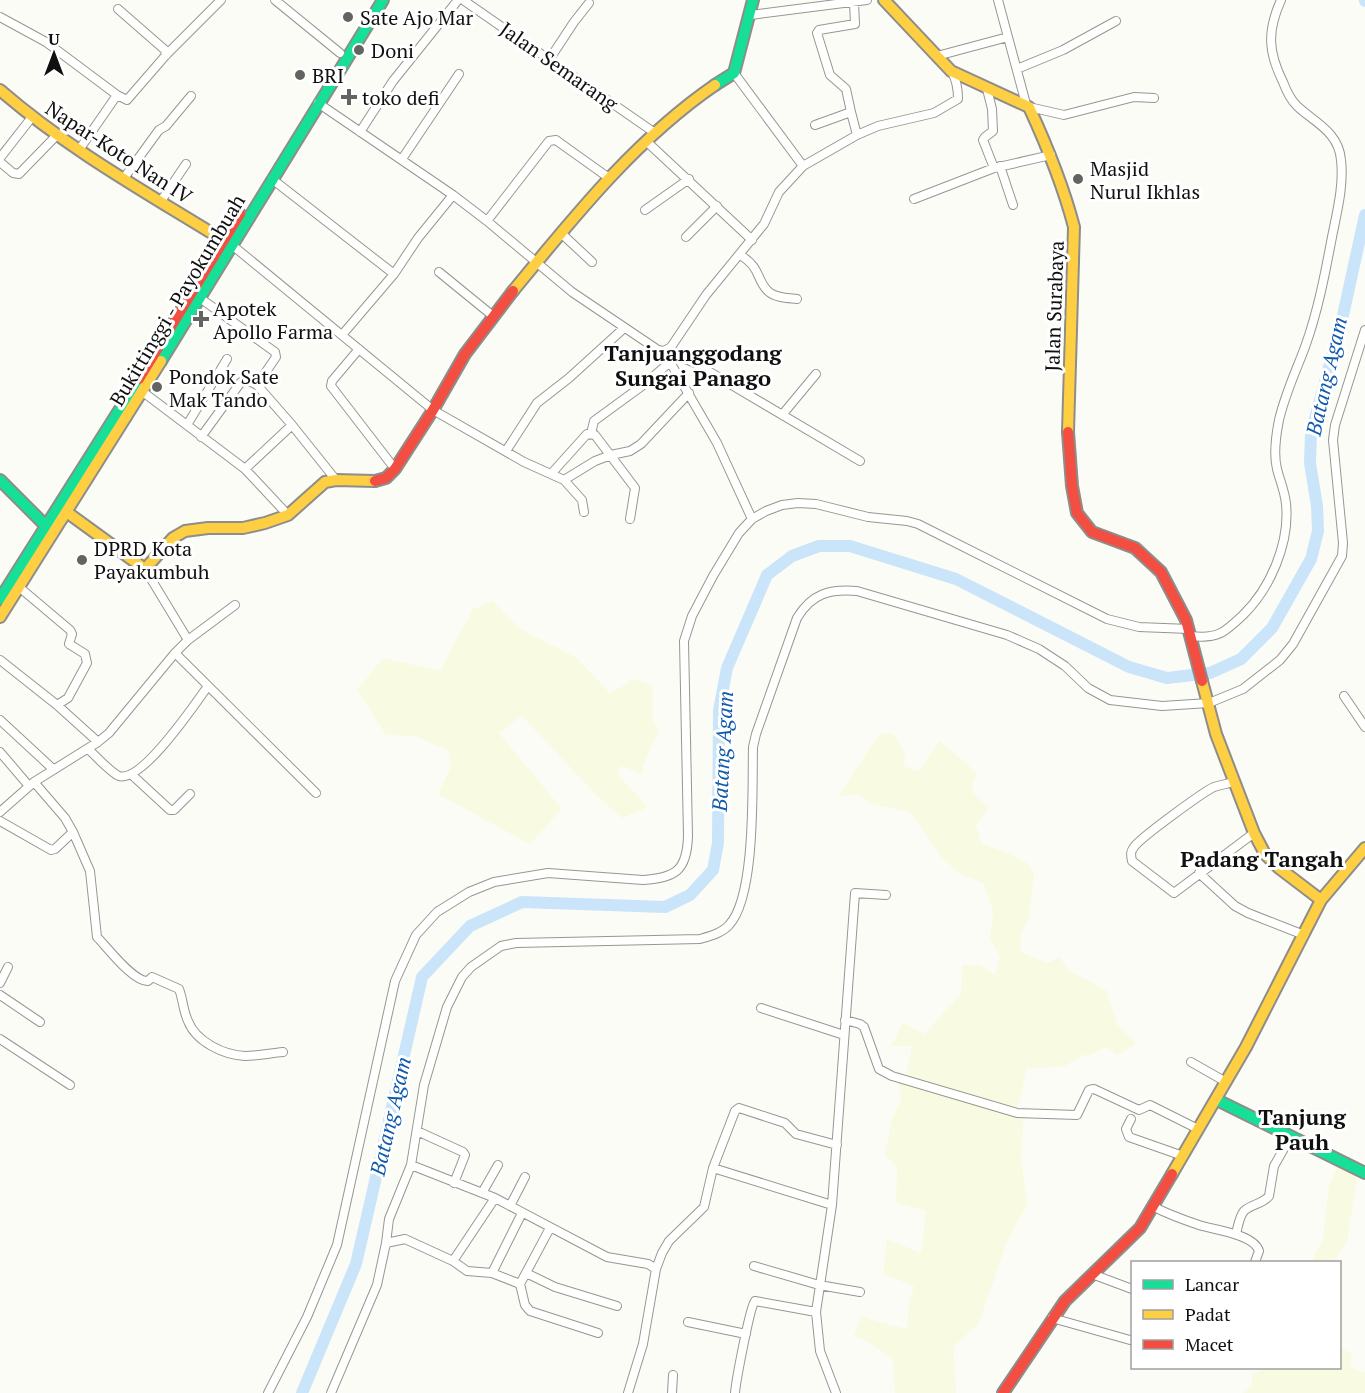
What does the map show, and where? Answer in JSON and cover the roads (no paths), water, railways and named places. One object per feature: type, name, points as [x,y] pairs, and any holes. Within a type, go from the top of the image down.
[{"type":"main road","name":"Bukittinggi - Payokumbuah","points":[[0,599],[172,334],[373,0]]},
{"type":"main road","name":"Bukittinggi - Payokumbuah","points":[[172,334],[200,298],[227,242],[272,179],[383,0]]},
{"type":"main road","points":[[68,513],[144,569],[173,538],[185,531],[255,526],[288,515],[325,482],[378,481],[386,478],[433,410],[465,354],[561,233],[609,178],[651,137],[694,100],[734,73],[751,15],[753,0]]},
{"type":"main road","points":[[884,0],[951,71],[1027,106]]},
{"type":"main road","name":"Napar-Koto Nan IV","points":[[0,90],[56,136],[227,242]]},
{"type":"main road","name":"Jalan Surabaya","points":[[1027,106],[1051,155],[1074,226],[1067,419],[1072,486],[1077,513],[1092,532],[1135,548],[1161,572],[1192,636],[1216,734],[1254,833],[1265,854],[1279,868],[1321,900]]},
{"type":"main road","name":"Bukittinggi - Payokumbuah","points":[[0,617],[142,393],[154,362]]},
{"type":"main road","points":[[0,480],[47,527]]},
{"type":"main road","points":[[1003,1393],[1032,1352],[1052,1318],[1092,1274],[1140,1228],[1154,1207],[1246,1047],[1321,900],[1365,848]]},
{"type":"main road","points":[[1217,1100],[1365,1173]]},
{"type":"street","points":[[0,17],[46,42],[127,100],[166,55],[221,0]]},
{"type":"street","points":[[275,0],[340,52]]},
{"type":"street","points":[[360,132],[393,81],[458,0]]},
{"type":"street","name":"Jalan Semarang","points":[[463,0],[549,60],[651,137],[689,179],[752,240]]},
{"type":"street","points":[[751,15],[867,0]]},
{"type":"street","points":[[998,0],[1027,106],[1064,115],[1134,97],[1154,98]]},
{"type":"street","points":[[268,1393],[311,1307],[336,1245],[394,981],[416,935],[436,912],[469,892],[494,882],[548,873],[644,880],[659,879],[681,869],[686,858],[688,836],[684,641],[692,616],[713,576],[739,533],[752,519],[782,505],[798,503],[816,504],[868,517],[907,521],[937,533],[1107,619],[1192,636],[1209,638],[1223,633],[1251,607],[1267,586],[1274,572],[1286,517],[1286,503],[1275,455],[1279,419],[1313,325],[1322,288],[1339,204],[1341,162],[1340,153],[1326,128],[1293,102],[1272,58],[1271,31],[1281,0]]},
{"type":"street","points":[[854,2],[855,24],[819,30],[817,33],[830,75],[846,88],[857,135]]},
{"type":"street","points":[[549,60],[589,3]]},
{"type":"street","points":[[118,9],[165,50],[166,55]]},
{"type":"street","points":[[1017,69],[1063,50],[1116,21]]},
{"type":"street","points":[[936,56],[1008,38]]},
{"type":"street","points":[[318,103],[453,195],[572,292],[623,328],[658,350],[664,351],[669,349],[706,295],[752,240],[764,224],[779,192],[803,166],[857,135],[878,126],[934,113],[955,102],[958,99],[957,83],[951,71]]},
{"type":"street","points":[[734,73],[803,166]]},
{"type":"street","points":[[402,159],[459,74]]},
{"type":"street","points":[[987,89],[992,109],[993,131],[983,140],[1013,205]]},
{"type":"street","points":[[79,150],[117,95]]},
{"type":"street","points":[[124,178],[159,130],[166,126],[191,96]]},
{"type":"street","points":[[815,125],[851,112]]},
{"type":"street","points":[[0,158],[32,117]]},
{"type":"street","points":[[0,162],[13,173],[20,174],[56,136]]},
{"type":"street","points":[[487,221],[549,141],[556,140],[609,178]]},
{"type":"street","points":[[914,199],[997,167],[1051,155]]},
{"type":"street","points":[[161,201],[186,164]]},
{"type":"street","points":[[272,179],[394,274]]},
{"type":"street","points":[[645,210],[689,179]]},
{"type":"street","points":[[342,335],[394,274],[418,238],[453,195]]},
{"type":"street","points":[[686,237],[717,206]]},
{"type":"street","points":[[561,233],[592,262]]},
{"type":"street","points":[[227,242],[433,410],[506,452],[564,480],[582,500],[584,512]]},
{"type":"street","points":[[740,255],[749,260],[769,292],[776,296],[797,299]]},
{"type":"street","points":[[439,272],[493,316]]},
{"type":"street","points":[[200,298],[276,354],[257,385]]},
{"type":"street","points":[[506,452],[537,403],[569,378],[623,328]]},
{"type":"street","points":[[331,1393],[377,1285],[386,1243],[388,1219],[411,1165],[424,1085],[447,1007],[462,978],[480,958],[501,946],[516,943],[700,939],[717,933],[729,925],[743,895],[750,869],[753,747],[756,734],[797,618],[804,606],[820,594],[839,590],[857,591],[1007,635],[1039,648],[1065,666],[1088,688],[1110,700],[1162,706],[1209,703],[1243,689],[1280,660],[1293,644],[1342,556],[1343,543],[1333,440],[1335,424],[1365,330]]},
{"type":"street","points":[[359,349],[332,381],[332,386],[394,469]]},
{"type":"street","points":[[669,349],[670,362],[717,443],[752,519]]},
{"type":"street","points":[[669,349],[860,461]]},
{"type":"street","points":[[187,425],[227,359]]},
{"type":"street","points":[[591,434],[594,421],[646,383],[670,362]]},
{"type":"street","points":[[782,415],[816,374]]},
{"type":"street","points":[[201,436],[241,382],[246,380],[257,385],[336,480]]},
{"type":"street","points":[[142,393],[244,469],[288,515]]},
{"type":"street","points":[[564,480],[595,461],[630,451],[641,444],[689,393]]},
{"type":"street","points":[[244,469],[292,425]]},
{"type":"street","points":[[551,474],[587,434],[595,435],[635,488],[630,519]]},
{"type":"street","points":[[144,569],[188,640]]},
{"type":"street","points":[[20,587],[70,630],[72,634],[69,644],[85,654],[87,663],[68,698],[57,705]]},
{"type":"street","points":[[0,812],[31,784],[88,749],[109,733],[175,653],[188,640],[235,605]]},
{"type":"street","points":[[175,653],[316,793]]},
{"type":"street","points":[[0,660],[57,705],[98,742]]},
{"type":"street","points":[[88,749],[116,774],[124,777],[131,774],[157,754],[208,686]]},
{"type":"street","points":[[1344,696],[1365,727]]},
{"type":"street","points":[[0,720],[53,770]]},
{"type":"street","points":[[0,752],[64,818],[73,832],[90,872],[97,937],[109,948],[115,958],[141,981],[147,981],[152,977],[179,989],[187,1021],[202,1040],[238,1055],[283,1052]]},
{"type":"street","points":[[131,774],[170,810],[174,810],[189,794]]},
{"type":"street","points":[[1233,782],[1216,786],[1156,828],[1132,849],[1132,861],[1171,892],[1177,892],[1254,833]]},
{"type":"street","points":[[0,821],[51,850],[73,832]]},
{"type":"street","points":[[1199,873],[1235,906],[1304,935]]},
{"type":"street","points":[[836,1393],[820,1351],[816,1312],[832,1205],[855,893],[886,895]]},
{"type":"street","points":[[0,983],[8,967]]},
{"type":"street","points":[[0,995],[40,1022]]},
{"type":"street","points":[[761,1008],[844,1035]]},
{"type":"street","points":[[845,1020],[864,1027],[879,1069],[891,1076],[1024,1114],[1077,1115],[1089,1090],[1094,1089],[1139,1110],[1150,1105],[1198,1129]]},
{"type":"street","points":[[0,1040],[70,1085]]},
{"type":"street","points":[[1191,1062],[1226,1082]]},
{"type":"street","points":[[628,1393],[647,1323],[656,1269],[669,1241],[704,1207],[713,1168],[734,1112],[739,1108],[785,1123],[796,1134],[837,1144]]},
{"type":"street","points":[[1131,1119],[1126,1129],[1129,1137],[1183,1156]]},
{"type":"street","points":[[417,1131],[463,1152],[465,1155],[454,1183]]},
{"type":"street","points":[[1236,1234],[1244,1211],[1266,1200],[1269,1196],[1274,1166],[1290,1138]]},
{"type":"street","points":[[411,1165],[495,1198],[607,1257],[648,1264],[656,1269]]},
{"type":"street","points":[[482,1193],[498,1165]]},
{"type":"street","points":[[713,1168],[832,1205]]},
{"type":"street","points":[[510,1206],[525,1177]]},
{"type":"street","points":[[453,1261],[495,1198]]},
{"type":"street","points":[[1154,1207],[1201,1226],[1236,1234],[1258,1247],[1256,1261]]},
{"type":"street","points":[[492,1273],[522,1213]]},
{"type":"street","points":[[550,1228],[520,1284],[525,1305],[530,1311],[598,1334]]},
{"type":"street","points":[[386,1243],[405,1239],[453,1261],[467,1271],[492,1273],[520,1284]]},
{"type":"street","points":[[754,1266],[819,1284],[860,1292]]},
{"type":"street","points":[[526,1273],[555,1287],[617,1306]]},
{"type":"street","points":[[1092,1274],[1131,1289]]},
{"type":"street","points":[[735,1393],[752,1304],[755,1301],[816,1312]]},
{"type":"street","points":[[1052,1318],[1130,1340]]},
{"type":"street","points":[[688,1323],[746,1334]]},
{"type":"street","points":[[672,1393],[673,1375]]},
{"type":"waterway","name":"Batang Agam","points":[[302,1393],[356,1264],[422,977],[470,926],[522,902],[665,907],[690,895],[713,870],[718,843],[719,710],[727,668],[767,575],[792,556],[819,546],[850,546],[956,579],[1129,667],[1167,678],[1210,673],[1241,659],[1272,628],[1311,559],[1318,531],[1317,506],[1310,463],[1311,433],[1342,320],[1365,215]]},
{"type":"place","name":"Sate Ajo Mar","points":[[348,17]]},
{"type":"place","name":"Doni","points":[[359,50]]},
{"type":"place","name":"BRI","points":[[300,75]]},
{"type":"place","name":"toko defi","points":[[349,97]]},
{"type":"place","name":"Masjid Nurul Ikhlas","points":[[1078,179]]},
{"type":"place","name":"Apotek Apollo Farma","points":[[201,319]]},
{"type":"place","name":"Pondok Sate Mak Tando","points":[[157,387]]},
{"type":"place","name":"DPRD Kota Payakumbuh","points":[[82,560]]},
{"type":"district","name":"Tanjuanggodang Sungai Panago","points":[[693,364]]},
{"type":"district","name":"Padang Tangah","points":[[1262,858]]},
{"type":"district","name":"Tanjung Pauh","points":[[1302,1128]]}]
